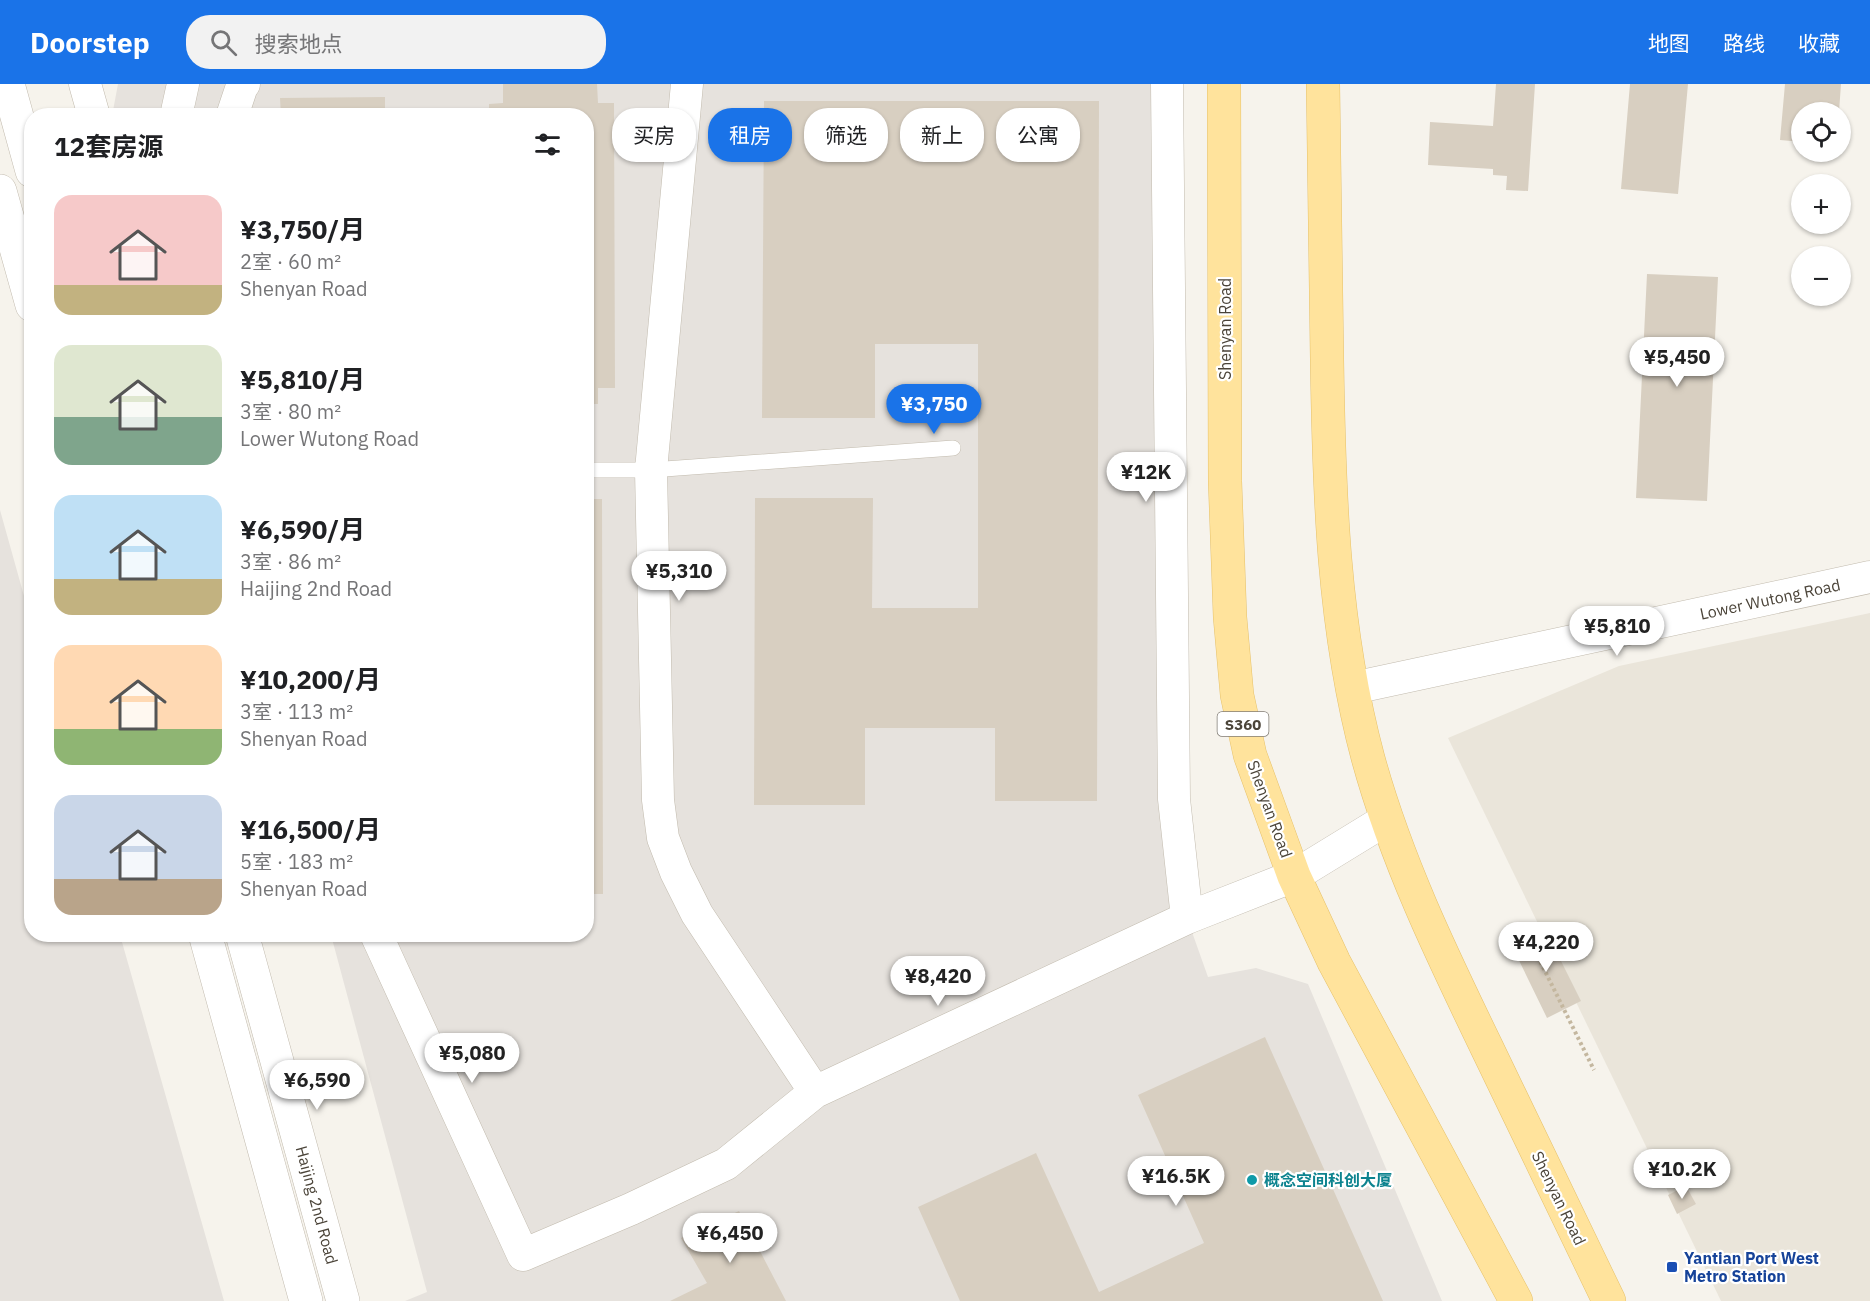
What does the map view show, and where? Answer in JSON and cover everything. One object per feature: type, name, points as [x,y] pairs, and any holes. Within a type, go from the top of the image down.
[{"type":"main road","name":"Shenyan Road","points":[[1224,84],[1225,469],[1230,617],[1237,695],[1250,755],[1294,876],[1334,962],[1516,1301]]},
{"type":"main road","name":"Shenyan Road","points":[[1323,84],[1328,452],[1332,535],[1340,612],[1368,757],[1387,819],[1428,925],[1609,1301]]},
{"type":"street","points":[[8,84],[24,142]]},
{"type":"street","points":[[85,84],[92,108]]},
{"type":"street","points":[[178,108],[183,84]]},
{"type":"street","points":[[235,108],[244,84]]},
{"type":"street","points":[[687,84],[651,470],[658,800],[663,838],[676,872],[697,914],[815,1092]]},
{"type":"street","points":[[1167,84],[1174,798],[1187,918]]},
{"type":"street","points":[[0,191],[24,277]]},
{"type":"street","name":"Lower Wutong Road","points":[[1353,688],[1870,577]]},
{"type":"street","points":[[380,942],[523,1255],[631,1209],[726,1164],[815,1092],[1187,918],[1294,876],[1387,819]]},
{"type":"street","points":[[207,942],[306,1301]]},
{"type":"street","name":"Haijing 2nd Road","points":[[244,942],[343,1301]]},
{"type":"lane","points":[[594,470],[651,470],[953,448]]},
{"type":"path","points":[[1535,951],[1594,1070]]},
{"type":"shaded area","points":[[118,84],[1167,84],[1187,918],[1208,977],[1256,968],[1308,984],[1442,1301],[405,1301],[427,1292],[333,942],[594,942],[594,108],[114,108]]},
{"type":"shaded area","points":[[0,510],[24,596],[24,942],[122,942],[224,1301],[0,1301]]},
{"type":"shaded area","points":[[1870,613],[1870,1301],[1721,1301],[1448,738],[1619,666]]},
{"type":"building","points":[[503,84],[597,84],[598,103],[614,103],[614,108],[612,108],[612,162],[614,162],[615,388],[598,388],[598,404],[594,404],[594,108],[489,108],[489,104],[503,103]]},
{"type":"building","points":[[1496,84],[1535,84],[1528,191],[1506,190],[1507,176],[1493,175],[1493,169],[1428,165],[1430,122],[1493,126]]},
{"type":"building","points":[[1630,84],[1688,84],[1678,194],[1621,189]]},
{"type":"building","points":[[1785,84],[1841,84],[1840,102],[1791,102],[1791,141],[1780,140]]},
{"type":"building","points":[[385,97],[385,108],[281,108],[280,98]]},
{"type":"building","points":[[764,101],[1099,101],[1097,801],[995,801],[995,728],[865,728],[865,805],[754,805],[755,498],[873,498],[872,608],[978,608],[978,344],[875,344],[875,418],[762,418],[764,162],[792,162],[792,108],[764,108]]},
{"type":"building","points":[[1647,274],[1718,277],[1707,501],[1636,498]]},
{"type":"building","points":[[594,499],[602,499],[603,894],[594,894]]},
{"type":"building","points":[[1545,929],[1581,1001],[1547,1018],[1511,944]]},
{"type":"building","name":"概念空间科创大厦","points":[[1265,1037],[1383,1301],[960,1301],[918,1207],[1036,1153],[1099,1292],[1204,1243],[1138,1095]]},
{"type":"building","points":[[1686,1186],[1696,1204],[1677,1214],[1668,1195]]},
{"type":"building","points":[[739,1211],[786,1301],[670,1301],[707,1283],[681,1238]]},
{"type":"place","name":"概念空间科创大厦","points":[[1252,1180]]},
{"type":"place","name":"Yantian Port West Metro Station","points":[[1672,1267]]}]
